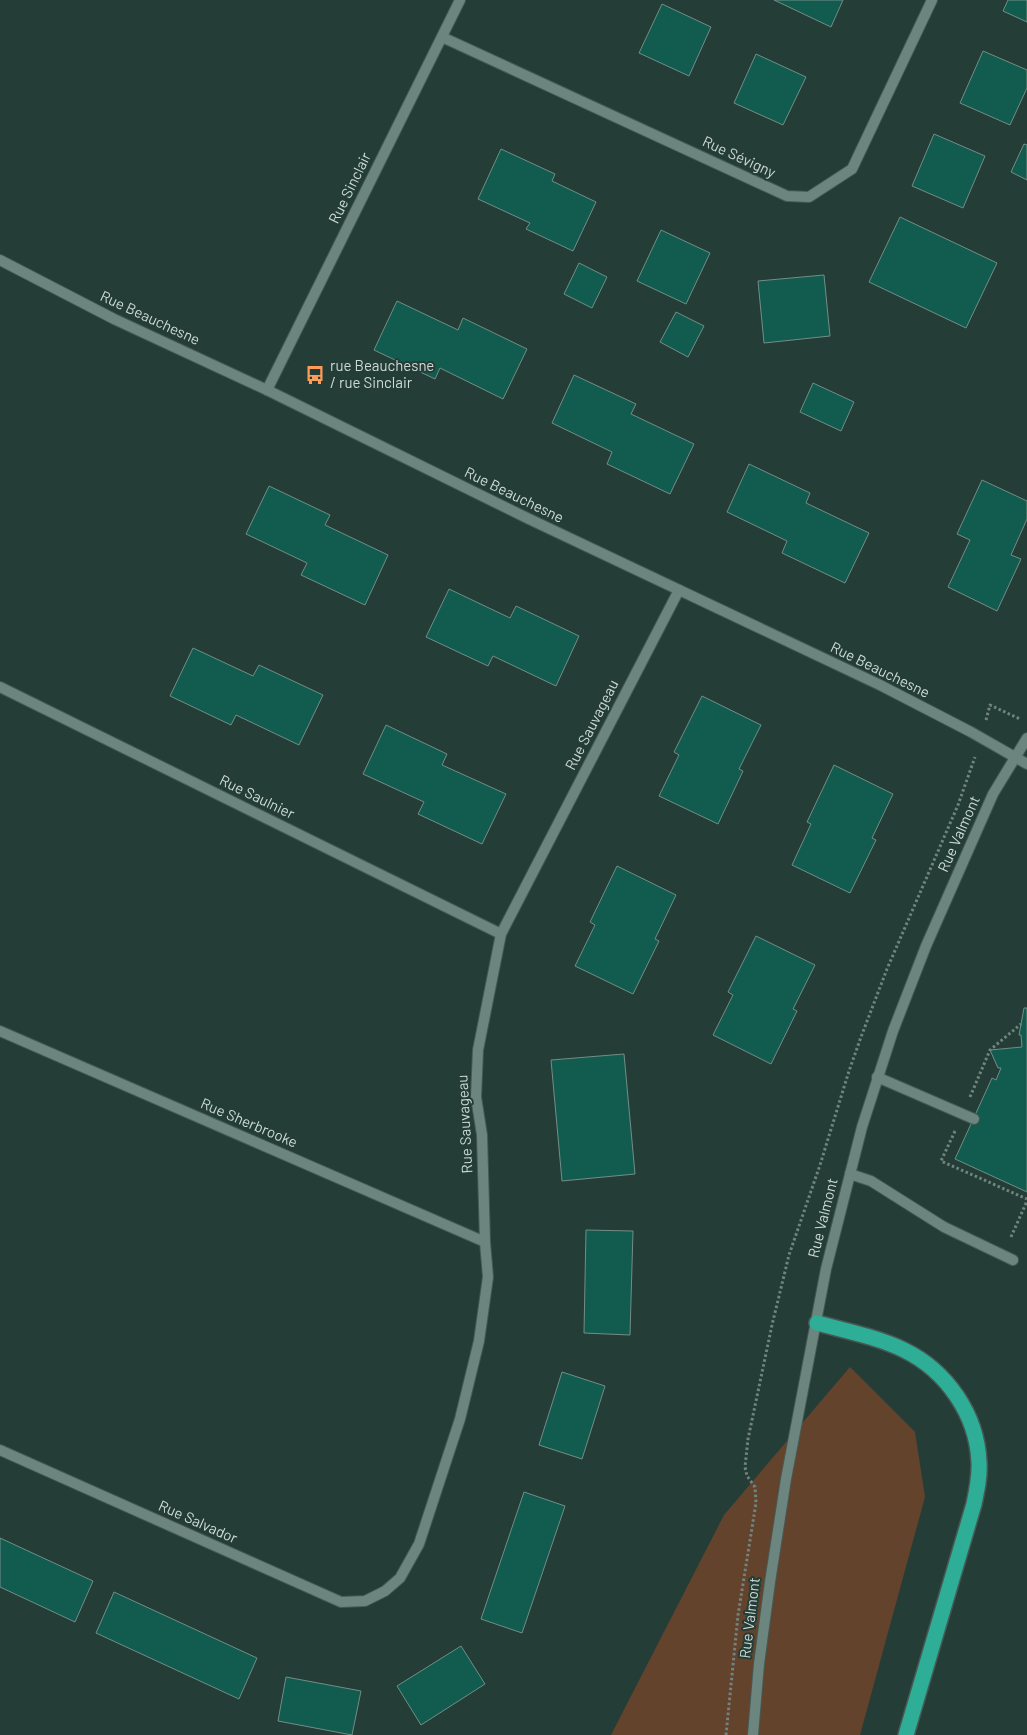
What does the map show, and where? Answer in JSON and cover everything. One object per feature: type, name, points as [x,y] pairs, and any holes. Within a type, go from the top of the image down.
[{"type":"highway","points":[[817,1323],[872,1337],[905,1351],[927,1364],[946,1381],[956,1394],[965,1409],[976,1437],[979,1474],[974,1504],[906,1735]]},
{"type":"street","name":"Rue Sinclair","points":[[267,390],[460,0]]},
{"type":"street","name":"Rue Sévigny","points":[[442,37],[787,196],[809,197],[852,169],[932,0]]},
{"type":"street","name":"Rue Beauchesne","points":[[0,260],[114,319],[267,390],[527,518],[880,685],[971,732],[1027,764]]},
{"type":"street","name":"Rue Sauvageau","points":[[385,1591],[400,1578],[419,1544],[460,1419],[478,1341],[488,1277],[485,1242],[482,1135],[476,1097],[477,1057],[484,1010],[501,934],[679,590]]},
{"type":"street","name":"Rue Saulnier","points":[[0,688],[501,934]]},
{"type":"street","name":"Rue Valmont","points":[[753,1735],[759,1664],[786,1479],[826,1269],[850,1174],[877,1076],[906,995],[993,794],[1027,738]]},
{"type":"street","name":"Rue Sherbrooke","points":[[0,1031],[485,1242]]},
{"type":"street","points":[[877,1076],[974,1118]]},
{"type":"street","points":[[850,1174],[871,1180],[944,1227],[1014,1260]]},
{"type":"street","name":"Rue Salvador","points":[[0,1450],[341,1602],[365,1601],[385,1591]]},
{"type":"path","points":[[990,705],[1027,722]]},
{"type":"path","name":"Rue Valmont","points":[[726,1735],[736,1632],[756,1503],[755,1487],[747,1476],[745,1457],[782,1281],[861,1037],[887,969],[970,776]]},
{"type":"path","points":[[1019,1220],[1027,1200],[941,1161],[990,1050],[1021,1024]]},
{"type":"shaded area","points":[[850,1367],[915,1432],[925,1497],[860,1735],[611,1735],[724,1515]]},
{"type":"building","points":[[774,0],[843,0],[831,27]]},
{"type":"building","points":[[1008,0],[1027,0],[1027,22],[1003,11]]},
{"type":"building","points":[[662,4],[711,27],[689,76],[639,53]]},
{"type":"building","points":[[983,51],[1027,70],[1027,88],[1010,125],[960,103]]},
{"type":"building","points":[[756,54],[806,77],[783,125],[734,103]]},
{"type":"building","points":[[934,134],[985,156],[963,208],[912,186]]},
{"type":"building","points":[[1024,144],[1027,145],[1027,180],[1011,172]]},
{"type":"building","points":[[501,149],[555,174],[552,181],[596,202],[573,251],[526,229],[530,223],[478,199]]},
{"type":"building","points":[[900,217],[997,263],[966,328],[869,282]]},
{"type":"building","points":[[661,230],[710,253],[686,304],[637,281]]},
{"type":"building","points":[[579,263],[607,277],[592,308],[564,294]]},
{"type":"building","points":[[824,275],[830,336],[764,343],[758,281]]},
{"type":"building","points":[[397,301],[458,330],[463,318],[527,349],[503,399],[440,368],[435,379],[374,350]]},
{"type":"building","points":[[676,312],[704,326],[688,357],[660,342]]},
{"type":"building","points":[[574,375],[636,404],[631,414],[694,444],[670,494],[607,464],[612,452],[552,423]]},
{"type":"building","points":[[813,383],[854,402],[841,431],[800,412]]},
{"type":"building","points":[[749,464],[810,493],[806,503],[869,533],[845,583],[782,553],[787,541],[727,512]]},
{"type":"building","points":[[982,480],[1027,501],[1027,519],[1011,555],[1021,559],[997,611],[948,587],[970,540],[957,534]]},
{"type":"building","points":[[269,486],[330,515],[325,525],[388,555],[365,605],[301,575],[307,563],[246,534]]},
{"type":"building","points":[[449,589],[510,618],[516,606],[579,636],[556,686],[493,656],[488,666],[426,637]]},
{"type":"building","points":[[193,648],[253,676],[259,665],[323,695],[299,745],[236,715],[231,725],[170,696]]},
{"type":"building","points":[[702,696],[761,725],[739,769],[743,771],[718,824],[659,796],[679,755],[674,752]]},
{"type":"building","points":[[386,725],[447,754],[442,765],[506,794],[482,844],[418,814],[424,802],[363,774]]},
{"type":"building","points":[[834,765],[893,794],[872,838],[876,840],[850,893],[792,865],[811,824],[807,822]]},
{"type":"building","points":[[617,866],[676,895],[655,939],[659,941],[633,994],[575,966],[595,925],[590,922]]},
{"type":"building","points":[[756,936],[815,965],[793,1009],[797,1011],[771,1064],[713,1035],[733,995],[728,992]]},
{"type":"building","points":[[1024,1008],[1027,1008],[1027,1192],[955,1159],[992,1078],[996,1080],[1001,1068],[998,1068],[990,1050],[1022,1047],[1021,1035],[1019,1035]]},
{"type":"building","points":[[624,1054],[635,1174],[562,1181],[551,1060]]},
{"type":"building","points":[[586,1230],[633,1231],[630,1335],[584,1333]]},
{"type":"building","points":[[562,1372],[605,1386],[582,1459],[539,1445]]},
{"type":"building","points":[[524,1492],[565,1506],[522,1633],[481,1619]]},
{"type":"building","points":[[0,1538],[93,1581],[75,1622],[0,1587]]},
{"type":"building","points":[[114,1592],[257,1658],[239,1699],[96,1633]]},
{"type":"building","points":[[461,1646],[485,1684],[421,1725],[397,1686]]},
{"type":"building","points":[[286,1677],[361,1691],[352,1735],[278,1721]]},
{"type":"place","name":"rue Beauchesne / rue Sinclair","points":[[315,375]]}]
